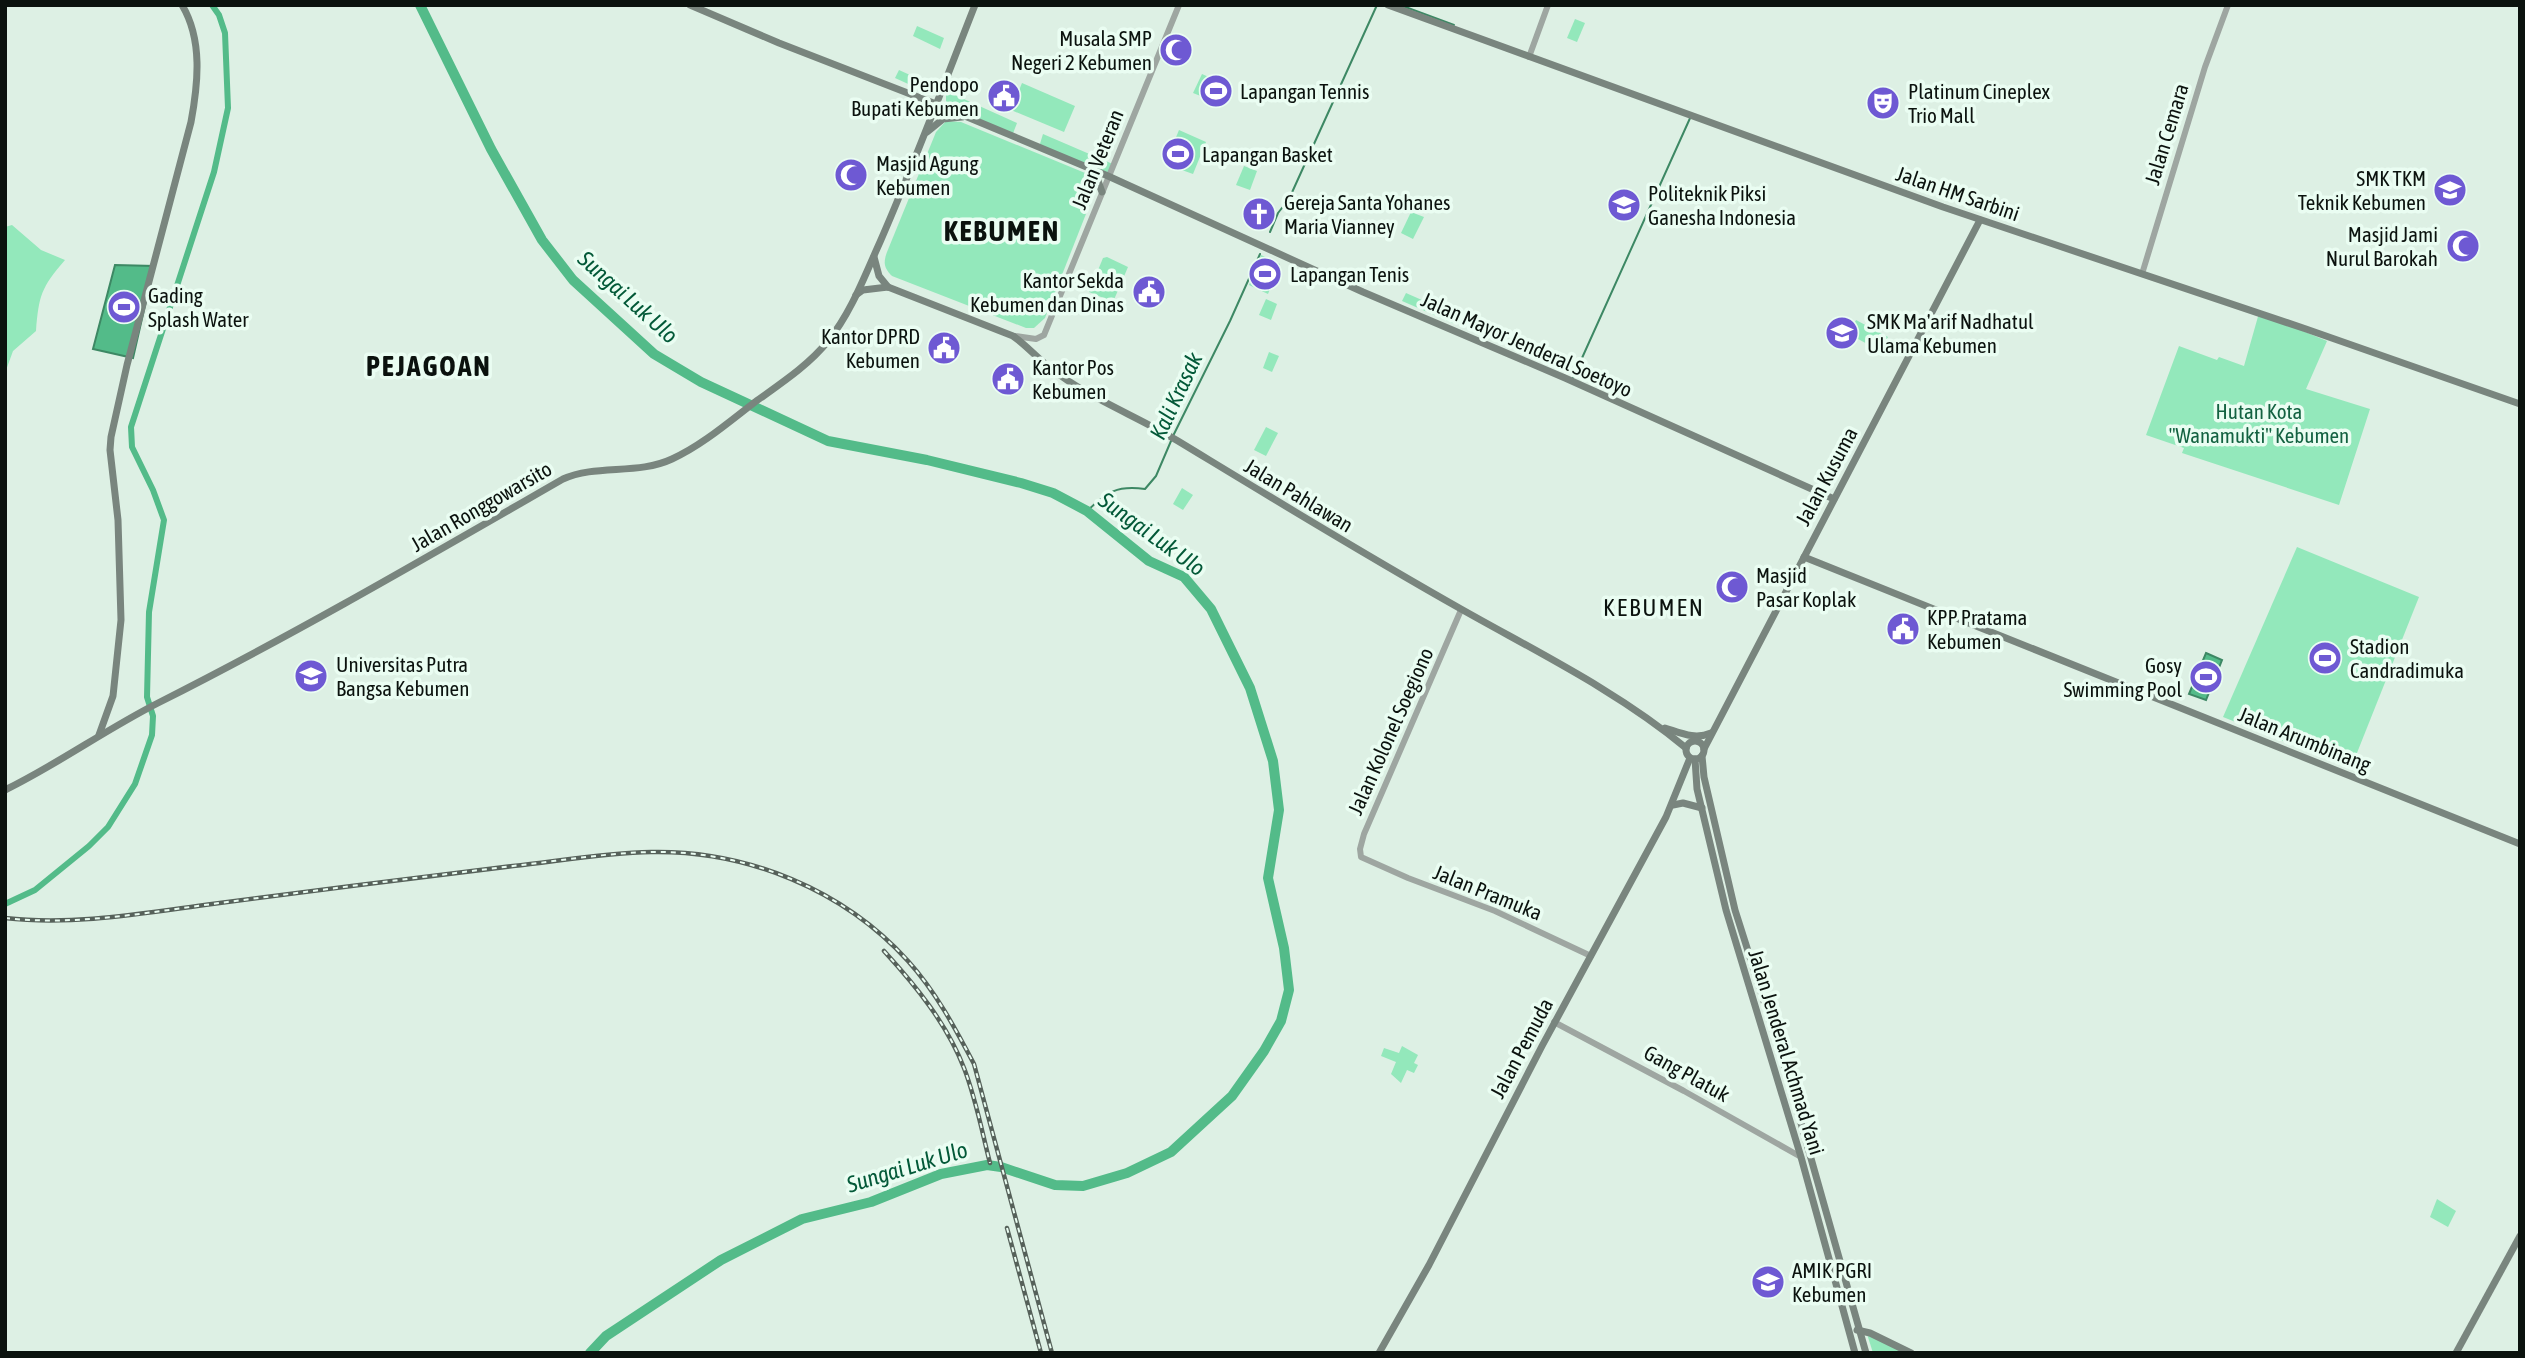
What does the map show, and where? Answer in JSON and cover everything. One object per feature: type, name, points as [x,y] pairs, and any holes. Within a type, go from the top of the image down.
[{"type":"main road","points":[[99,735],[113,696],[121,620],[118,520],[111,437],[191,122],[198,82],[189,17],[183,5]]},
{"type":"main road","name":"Jalan Mayor Jenderal Soetoyo","points":[[690,5],[1108,176],[1363,292],[1565,378],[1834,499]]},
{"type":"main road","points":[[855,295],[874,256],[975,5]]},
{"type":"main road","name":"Jalan HM Sarbini","points":[[1388,5],[1980,220],[2520,404]]},
{"type":"main road","points":[[941,91],[946,108]]},
{"type":"main road","points":[[925,100],[931,115]]},
{"type":"main road","points":[[924,135],[943,119],[967,117]]},
{"type":"main road","points":[[1087,168],[1097,178],[1102,192]]},
{"type":"main road","name":"Jalan Kusuma","points":[[1697,756],[1712,733],[1980,220]]},
{"type":"main road","points":[[874,256],[879,276],[888,287]]},
{"type":"main road","points":[[855,295],[863,290],[888,287]]},
{"type":"main road","name":"Jalan Pahlawan","points":[[888,287],[1013,336],[1048,366],[1087,393],[1173,438],[1307,521],[1557,662],[1661,727],[1686,748]]},
{"type":"main road","name":"Jalan Ronggowarsito","points":[[5,790],[47,769],[99,735],[313,622],[563,479],[574,474],[663,463],[674,459],[727,424],[789,377],[828,342],[844,320],[855,295]]},
{"type":"main road","name":"Jalan Arumbinang","points":[[1804,556],[2520,844]]},
{"type":"main road","points":[[104,719],[112,729]]},
{"type":"main road","points":[[1661,727],[1692,736],[1712,733]]},
{"type":"main road","points":[[1667,817],[1697,756],[1697,742],[1692,742],[1686,748],[1697,756]]},
{"type":"main road","name":"Jalan Jenderal Achmad Yani","points":[[1697,756],[1697,789],[1726,909],[1801,1157],[1855,1353]]},
{"type":"main road","name":"Jalan Jenderal Achmad Yani","points":[[1697,756],[1735,910],[1791,1087],[1866,1353]]},
{"type":"main road","name":"Jalan Pemuda","points":[[1379,1353],[1429,1265],[1554,1023],[1667,817],[1697,756]]},
{"type":"main road","points":[[1673,805],[1680,802],[1702,808]]},
{"type":"main road","points":[[2456,1353],[2520,1236]]},
{"type":"main road","points":[[1849,1330],[1858,1325],[1911,1353]]},
{"type":"street","name":"Jalan Veteran","points":[[1013,336],[1036,339],[1044,335],[1178,5]]},
{"type":"street","points":[[1529,55],[1548,5]]},
{"type":"street","name":"Jalan Cemara","points":[[2141,274],[2205,66],[2228,5]]},
{"type":"street","name":"Jalan Kolonel Soegiono","points":[[1371,863],[1361,857],[1364,834],[1461,610]]},
{"type":"street","name":"Jalan Pramuka","points":[[1371,863],[1495,911],[1591,956]]},
{"type":"street","name":"Gang Platuk","points":[[1554,1023],[1684,1091],[1801,1157]]},
{"type":"green space","points":[[1575,19],[1585,23],[1577,42],[1567,38]]},
{"type":"green space","points":[[917,26],[944,38],[940,49],[913,36]]},
{"type":"green space","points":[[899,70],[932,85],[928,93],[895,78]]},
{"type":"green space","points":[[1202,74],[1211,78],[1203,97],[1193,93]]},
{"type":"green space","name":"Lapangan Tennis","points":[[1216,79],[1225,83],[1216,103],[1207,99]]},
{"type":"green space","points":[[1022,83],[1075,106],[1064,132],[1011,110]]},
{"type":"green space","points":[[946,91],[1017,123],[1012,136],[946,108]]},
{"type":"green space","points":[[946,121],[961,122],[1095,179],[1095,191],[1045,318],[1034,328],[1026,328],[892,276],[886,268],[887,252],[936,132]]},
{"type":"green space","points":[[1179,130],[1206,142],[1193,174],[1165,164]]},
{"type":"green space","points":[[1043,134],[1115,165],[1111,175],[1039,147]]},
{"type":"green space","points":[[1244,166],[1257,171],[1250,190],[1236,185]]},
{"type":"green space","points":[[1411,212],[1424,217],[1413,239],[1401,233]]},
{"type":"green space","points":[[12,225],[41,250],[65,260],[43,292],[36,331],[13,351],[5,373],[5,227]]},
{"type":"green space","name":"Lapangan Tenis","points":[[1261,255],[1280,264],[1268,294],[1249,285]]},
{"type":"green space","points":[[1107,257],[1128,267],[1113,302],[1089,292],[1103,258]]},
{"type":"green space","points":[[1406,293],[1458,316],[1455,324],[1402,301]]},
{"type":"green space","points":[[1266,299],[1277,304],[1271,320],[1259,315]]},
{"type":"green space","name":"Hutan Kota \"Wanamukti\" Kebumen","points":[[2259,313],[2327,341],[2306,389],[2370,409],[2339,505],[2182,453],[2184,448],[2146,435],[2179,346],[2217,360],[2219,357],[2244,366]]},
{"type":"green space","points":[[1856,320],[1888,337],[1880,351],[1849,334]]},
{"type":"green space","points":[[1269,352],[1279,356],[1272,372],[1263,368]]},
{"type":"green space","points":[[1266,427],[1278,433],[1266,456],[1254,450]]},
{"type":"green space","points":[[1182,488],[1193,495],[1183,510],[1173,504]]},
{"type":"green space","name":"Stadion Candradimuka","points":[[2297,547],[2419,597],[2351,768],[2223,717]]},
{"type":"green space","points":[[1402,1046],[1418,1055],[1414,1063],[1418,1065],[1414,1073],[1407,1070],[1401,1083],[1391,1074],[1396,1062],[1381,1056],[1384,1048],[1399,1053]]},
{"type":"green space","points":[[2437,1199],[2456,1211],[2448,1227],[2430,1217]]},
{"type":"green space","points":[[1867,1334],[1906,1353],[1873,1353]]},
{"type":"shaded area","name":"Gading Splash Water","points":[[115,265],[154,266],[133,358],[93,349]]},
{"type":"shaded area","name":"Gosy Swimming Pool","points":[[2206,653],[2222,660],[2206,700],[2189,694]]},
{"type":"waterway","points":[[5,904],[35,890],[108,827],[135,784],[152,735],[153,716],[147,697],[149,612],[164,520],[132,447],[131,427],[214,172],[228,108],[225,33],[219,15],[212,5]]},
{"type":"waterway","name":"Sungai Luk Ulo","points":[[420,5],[491,149],[542,240],[573,280],[654,354],[701,382],[828,441],[927,460],[1021,483],[1053,493],[1087,511],[1149,561],[1184,577],[1211,609],[1250,688],[1273,761],[1279,810],[1268,878],[1284,948],[1289,990],[1281,1021],[1264,1051],[1232,1096],[1171,1152],[1127,1173],[1083,1186],[1055,1185],[987,1165],[941,1174],[871,1202],[802,1219],[721,1260],[606,1336],[590,1353]]},
{"type":"waterway","name":"Kali Krasak","points":[[1270,232],[1278,213],[1289,199],[1377,5]]},
{"type":"waterway","points":[[1400,5],[1454,25]]},
{"type":"waterway","points":[[1573,378],[1691,116]]},
{"type":"waterway","name":"Kali Krasak","points":[[1173,436],[1260,254]]},
{"type":"waterway","name":"Kali Krasak","points":[[1087,511],[1113,491],[1127,488],[1145,489],[1156,476],[1171,441]]},
{"type":"railway","points":[[5,918],[57,920],[109,917],[582,857],[651,852],[723,858],[792,879],[824,895],[883,936],[927,985],[960,1037],[974,1064],[1052,1353]]},
{"type":"railway","points":[[884,951],[930,1006],[949,1036],[972,1092],[990,1163]]},
{"type":"railway","points":[[1007,1228],[1041,1353]]},
{"type":"place","name":"Musala SMP Negeri 2 Kebumen","points":[[1176,50]]},
{"type":"place","name":"Lapangan Tennis","points":[[1216,91]]},
{"type":"place","name":"Pendopo Bupati Kebumen","points":[[1004,96]]},
{"type":"place","name":"Platinum Cineplex Trio Mall","points":[[1883,103]]},
{"type":"place","name":"Lapangan Basket","points":[[1178,154]]},
{"type":"place","name":"Masjid Agung Kebumen","points":[[851,175]]},
{"type":"place","name":"SMK TKM Teknik Kebumen","points":[[2450,190]]},
{"type":"place","name":"Politeknik Piksi Ganesha Indonesia","points":[[1624,205]]},
{"type":"place","name":"Gereja Santa Yohanes Maria Vianney","points":[[1259,214]]},
{"type":"place","name":"Masjid Jami Nurul Barokah","points":[[2463,246]]},
{"type":"place","name":"Lapangan Tenis","points":[[1265,274]]},
{"type":"place","name":"Kantor Sekda Kebumen dan Dinas","points":[[1149,292]]},
{"type":"place","name":"Gading Splash Water","points":[[124,307]]},
{"type":"place","name":"SMK Ma'arif Nadhatul Ulama Kebumen","points":[[1842,333]]},
{"type":"place","name":"Kantor DPRD Kebumen","points":[[944,348]]},
{"type":"place","name":"Kantor Pos Kebumen","points":[[1008,379]]},
{"type":"place","name":"Masjid Pasar Koplak","points":[[1732,587]]},
{"type":"place","name":"KPP Pratama Kebumen","points":[[1903,629]]},
{"type":"place","name":"Stadion Candradimuka","points":[[2325,658]]},
{"type":"place","name":"Universitas Putra Bangsa Kebumen","points":[[311,676]]},
{"type":"place","name":"Gosy Swimming Pool","points":[[2206,677]]},
{"type":"place","name":"AMIK PGRI Kebumen","points":[[1768,1282]]},
{"type":"district","name":"KEBUMEN","points":[[1002,231]]},
{"type":"district","name":"PEJAGOAN","points":[[429,366]]},
{"type":"district","name":"KEBUMEN","points":[[1654,607]]}]
